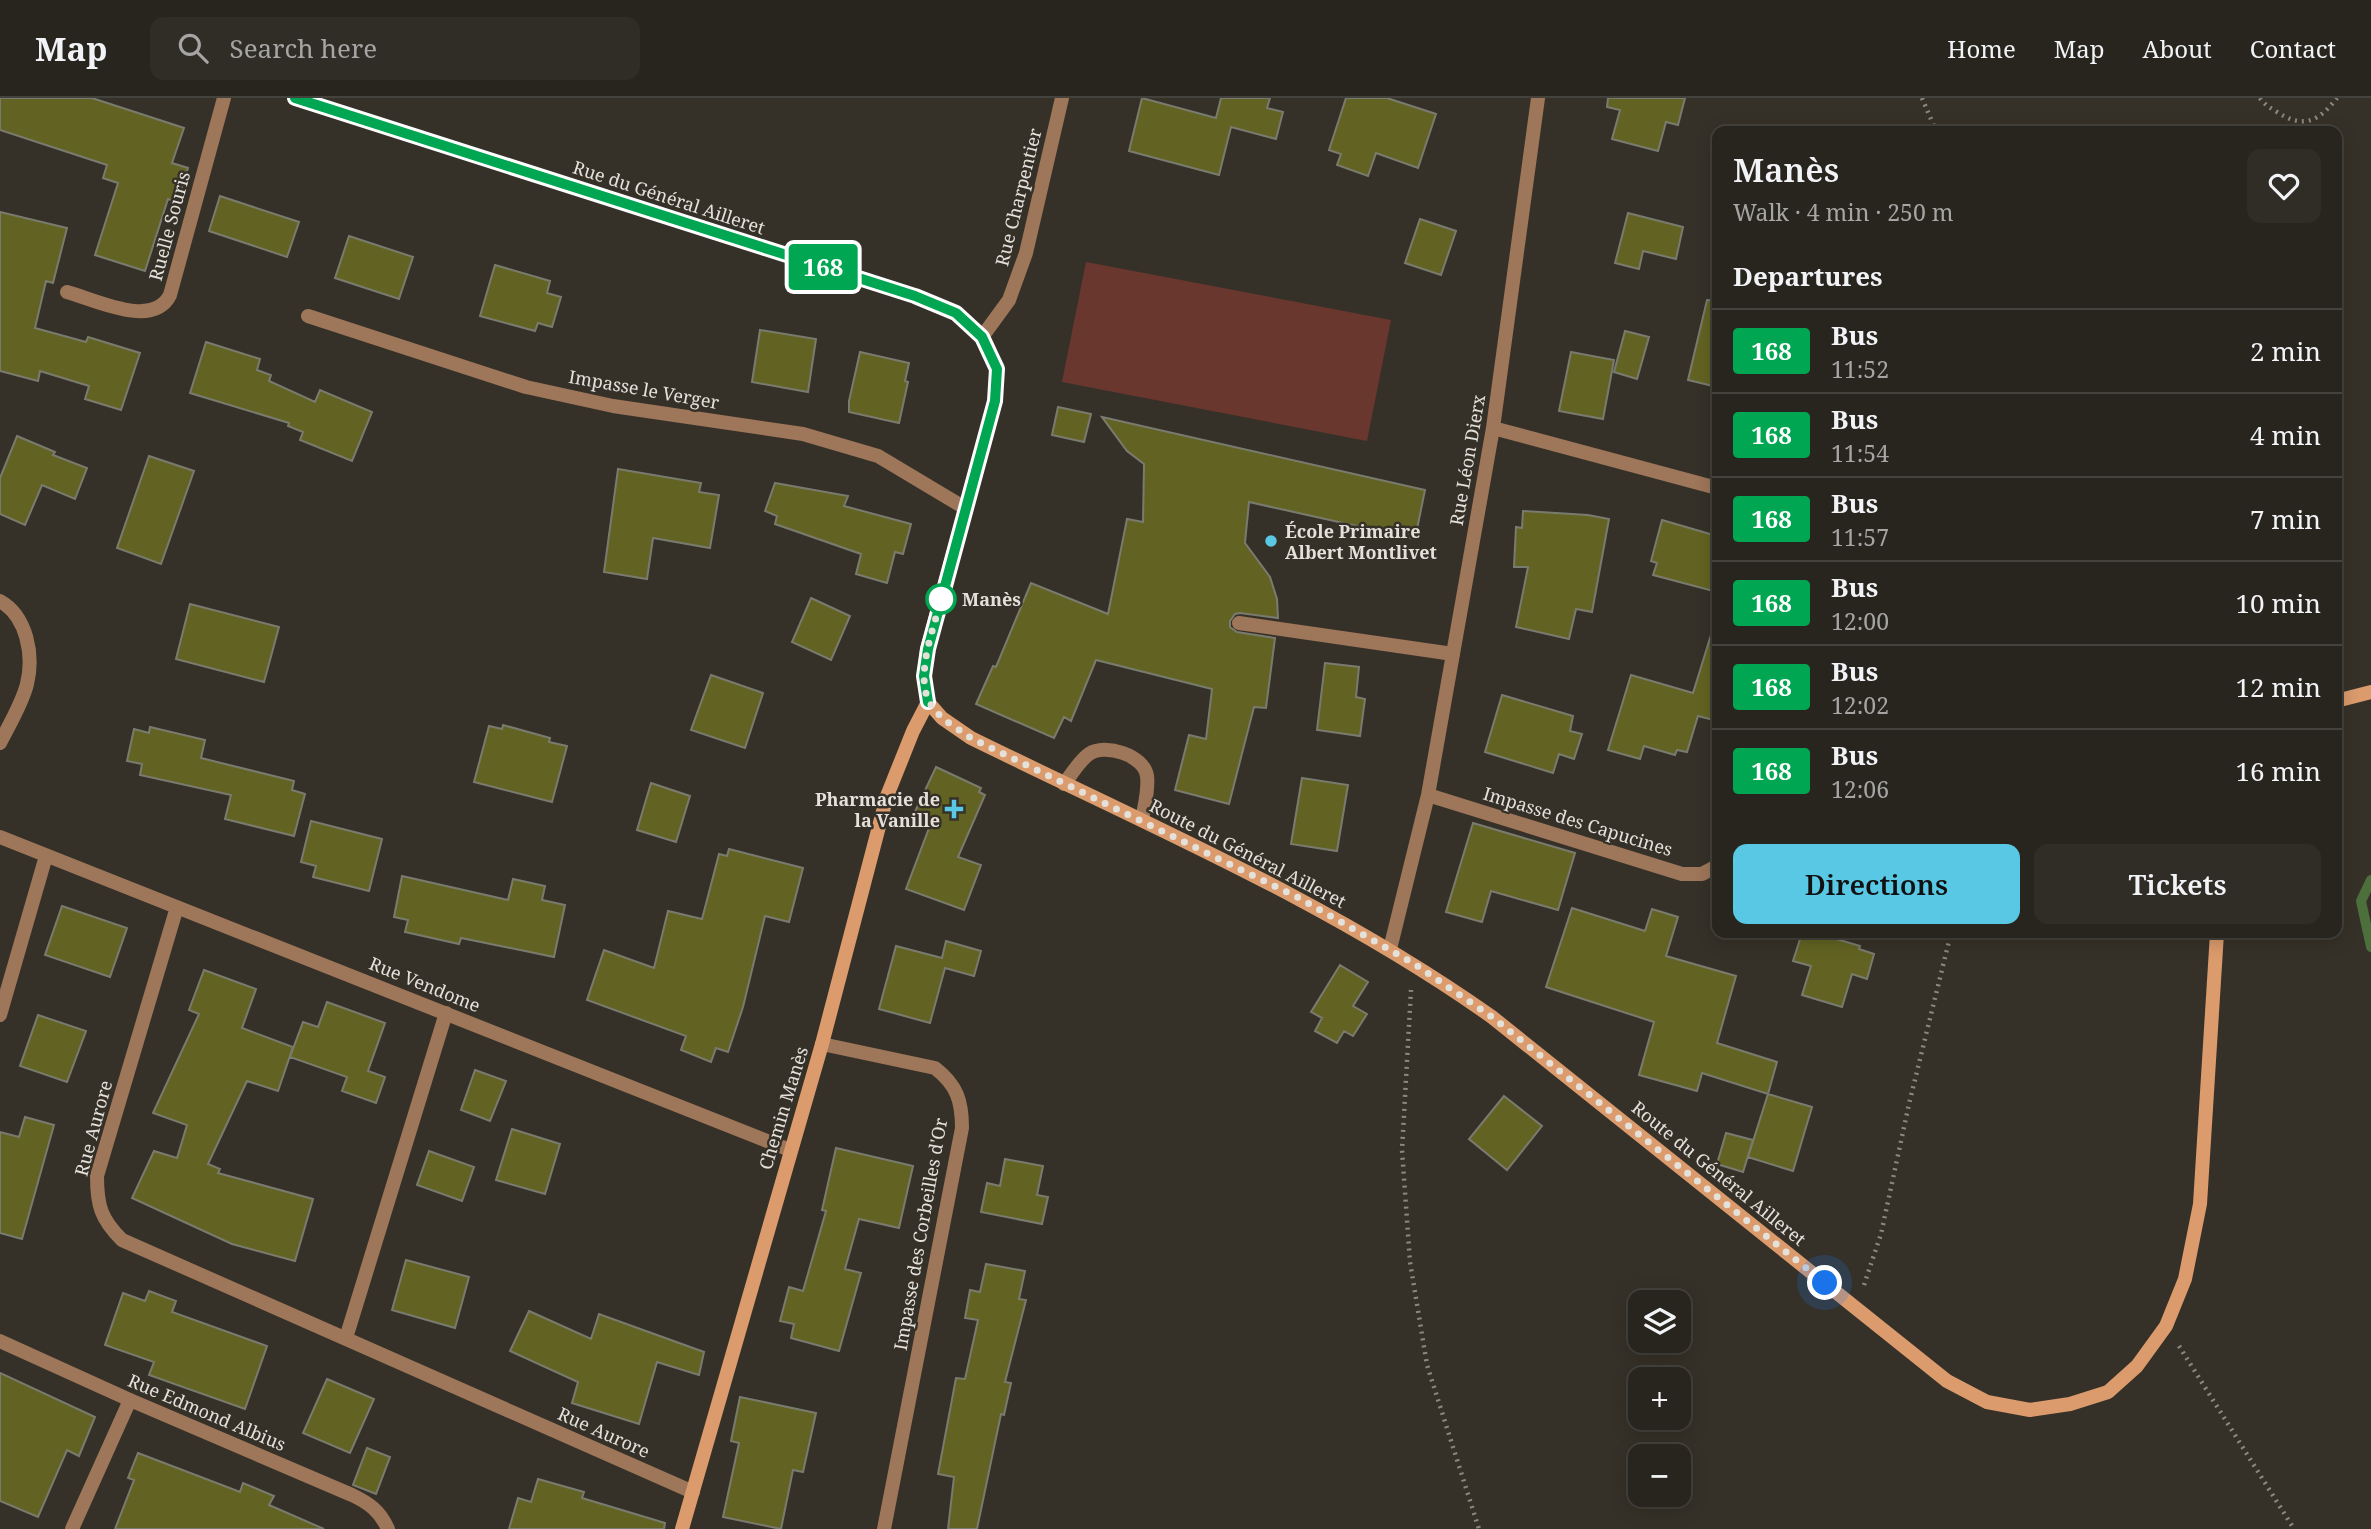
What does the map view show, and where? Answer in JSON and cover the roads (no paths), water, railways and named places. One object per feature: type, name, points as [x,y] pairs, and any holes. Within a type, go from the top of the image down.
[{"type":"main road","name":"Rue du Général Ailleret","points":[[295,98],[915,296],[956,313],[982,337],[997,369],[995,401],[928,649],[924,676],[928,702]]},
{"type":"main road","points":[[2342,699],[2371,692]]},
{"type":"main road","name":"Route du Général Ailleret","points":[[928,702],[942,718],[971,738],[1297,897],[1413,963],[1492,1017],[1947,1381],[1987,1402],[2030,1410],[2070,1404],[2108,1392],[2137,1366],[2166,1326],[2185,1279],[2200,1204],[2217,938]]},
{"type":"main road","name":"Chemin Manès","points":[[682,1529],[822,1044],[887,796],[913,731],[928,702]]},
{"type":"street","name":"Ruelle Souris","points":[[67,292],[137,312],[157,310],[166,304],[224,98]]},
{"type":"street","name":"Rue Charpentier","points":[[982,337],[1009,300],[1026,253],[1062,98]]},
{"type":"street","name":"Rue Léon Dierx","points":[[1390,949],[1428,795],[1493,428],[1538,98]]},
{"type":"street","name":"Impasse le Verger","points":[[308,316],[526,387],[612,406],[816,437],[878,456],[965,508]]},
{"type":"street","points":[[1493,428],[1712,487]]},
{"type":"street","points":[[0,601],[10,607],[25,631],[30,657],[27,685],[0,743]]},
{"type":"street","points":[[1239,623],[1453,654]]},
{"type":"street","points":[[1064,784],[1087,755],[1099,749],[1111,750],[1138,760],[1145,768],[1148,778],[1142,820]]},
{"type":"street","name":"Impasse des Capucines","points":[[1428,795],[1682,874],[1702,874],[1712,869]]},
{"type":"street","name":"Rue Vendome","points":[[0,837],[790,1150]]},
{"type":"street","points":[[0,1014],[46,856]]},
{"type":"street","name":"Rue Aurore","points":[[177,908],[97,1176],[99,1208],[107,1224],[122,1240],[693,1492]]},
{"type":"street","points":[[345,1338],[446,1013]]},
{"type":"street","name":"Impasse des Corbeilles d'Or","points":[[822,1044],[935,1068],[949,1079],[958,1095],[962,1112],[962,1128],[884,1529]]},
{"type":"street","name":"Rue Edmond Albius","points":[[0,1341],[372,1504],[388,1529]]},
{"type":"street","points":[[72,1529],[130,1400]]},
{"type":"waterway","points":[[2371,880],[2361,901],[2371,947]]},
{"type":"place","name":"École Primaire Albert Montlivet","points":[[1271,541]]},
{"type":"place","name":"Manès","points":[[941,599]]},
{"type":"place","name":"Pharmacie de la Vanille","points":[[954,809]]}]
